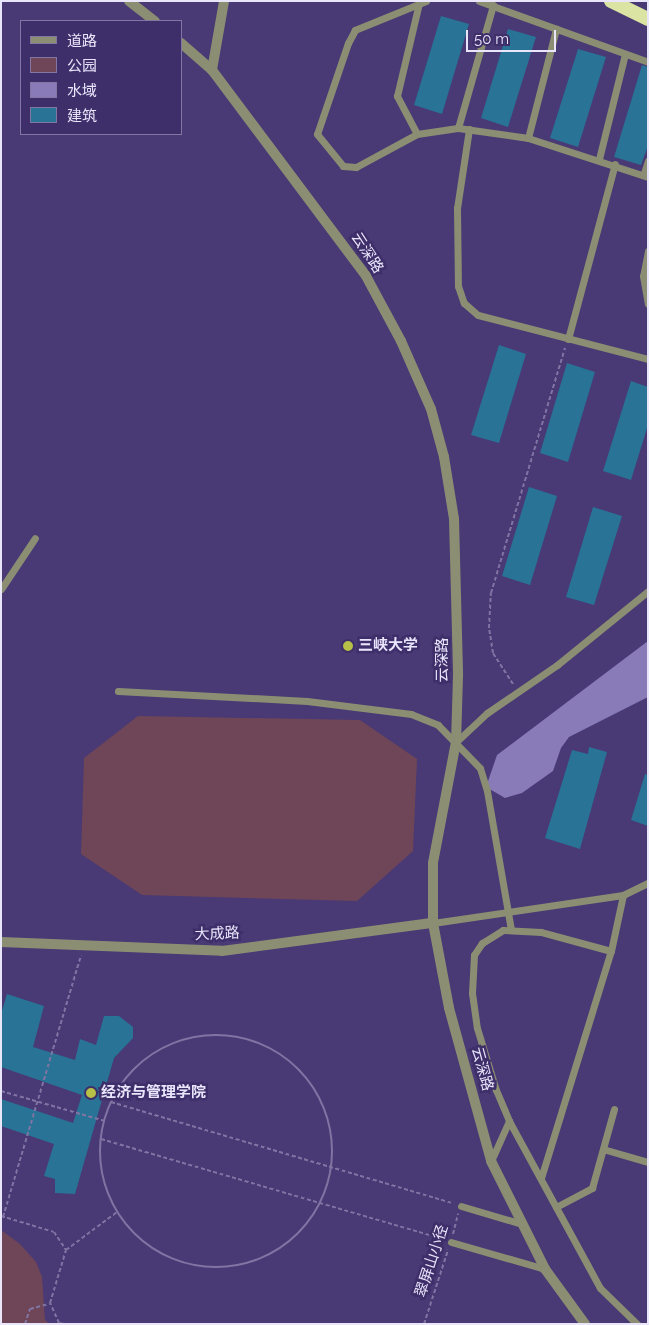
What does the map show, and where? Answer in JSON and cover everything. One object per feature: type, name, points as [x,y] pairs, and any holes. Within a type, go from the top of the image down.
[{"type":"highway","points":[[611,1],[648,18]]},
{"type":"street","points":[[129,1],[154,20]]},
{"type":"street","points":[[212,70],[224,1]]},
{"type":"street","name":"云深路","points":[[182,44],[212,70],[366,276],[402,341],[431,409],[444,457],[454,519],[458,611],[456,742],[433,863],[433,923],[449,1008],[491,1161],[545,1269],[585,1324]]},
{"type":"street","name":"大成路","points":[[1,942],[83,947],[222,951],[433,923]]},
{"type":"lane","points":[[479,1],[648,62]]},
{"type":"lane","points":[[423,2],[355,30],[317,134],[343,166],[356,167],[417,134],[458,128],[528,138],[646,175],[648,161]]},
{"type":"lane","points":[[417,134],[397,96],[423,2]]},
{"type":"lane","points":[[458,128],[493,5]]},
{"type":"lane","points":[[528,138],[556,29]]},
{"type":"lane","points":[[599,159],[625,54]]},
{"type":"lane","points":[[469,129],[457,208],[458,286],[464,304],[478,315],[648,359]]},
{"type":"lane","points":[[568,339],[615,164]]},
{"type":"lane","points":[[648,251],[646,276],[648,304]]},
{"type":"lane","points":[[1,589],[35,538]]},
{"type":"lane","points":[[456,742],[488,713],[609,624],[648,591]]},
{"type":"lane","points":[[118,691],[307,701],[410,714],[438,724],[480,768],[486,787],[511,930]]},
{"type":"lane","points":[[433,923],[623,895],[648,883]]},
{"type":"lane","points":[[541,1178],[611,951],[623,895]]},
{"type":"lane","points":[[611,951],[541,932],[503,930],[482,943],[471,966],[477,1028],[496,1090],[509,1122],[600,1288],[637,1324]]},
{"type":"lane","points":[[556,1207],[592,1188],[614,1109]]},
{"type":"lane","points":[[491,1161],[509,1122]]},
{"type":"lane","points":[[603,1150],[648,1162]]},
{"type":"lane","points":[[461,1206],[522,1224]]},
{"type":"lane","points":[[451,1242],[545,1269]]},
{"type":"path","points":[[519,692],[493,653],[489,628],[491,593],[568,339]]},
{"type":"path","points":[[66,1250],[54,1232],[2,1217],[83,947]]},
{"type":"path","points":[[200,1035],[239,1036],[275,1050],[305,1075],[325,1108],[332,1146],[328,1185],[310,1219],[284,1246],[249,1262],[212,1267],[174,1260],[142,1241],[117,1212],[103,1176],[100,1138],[105,1122],[110,1102],[132,1070],[163,1046],[200,1035]]},
{"type":"path","points":[[1,1091],[105,1122]]},
{"type":"path","points":[[110,1102],[461,1206]]},
{"type":"path","points":[[100,1138],[451,1242]]},
{"type":"path","name":"翠屏山小径","points":[[424,1324],[461,1206]]},
{"type":"path","points":[[64,1324],[59,1323],[50,1303],[66,1250],[117,1212]]},
{"type":"path","points":[[25,1324],[30,1309],[50,1303]]},
{"type":"green space","points":[[138,716],[360,720],[417,759],[413,851],[357,901],[142,895],[81,854],[84,758]]},
{"type":"green space","points":[[1,1230],[20,1244],[36,1262],[42,1277],[45,1320],[50,1324],[1,1324]]},
{"type":"water","points":[[648,641],[648,697],[569,737],[561,748],[553,771],[522,793],[505,798],[486,787],[497,755]]},
{"type":"building","points":[[441,16],[469,24],[442,114],[414,105]]},
{"type":"building","points":[[508,29],[536,37],[508,127],[481,118]]},
{"type":"building","points":[[578,49],[606,57],[578,147],[550,138]]},
{"type":"building","points":[[642,65],[648,67],[648,146],[641,165],[614,157]]},
{"type":"building","points":[[499,345],[526,354],[499,443],[471,435]]},
{"type":"building","points":[[567,363],[595,372],[568,462],[540,453]]},
{"type":"building","points":[[631,381],[648,387],[648,425],[631,480],[603,471]]},
{"type":"building","points":[[529,487],[557,496],[530,585],[502,576]]},
{"type":"building","points":[[593,507],[622,516],[594,605],[566,597]]},
{"type":"building","points":[[589,747],[607,752],[580,849],[545,838],[572,750],[588,754]]},
{"type":"building","points":[[645,774],[648,775],[648,826],[631,820]]},
{"type":"building","name":"经济与管理学院","points":[[7,994],[44,1006],[33,1047],[75,1060],[80,1039],[96,1045],[104,1016],[119,1016],[133,1027],[133,1038],[114,1058],[75,1194],[55,1193],[55,1179],[44,1176],[54,1144],[1,1126],[1,1099],[73,1123],[82,1095],[1,1067],[1,1014]]},
{"type":"place","name":"三峡大学","points":[[348,646]]},
{"type":"place","name":"经济与管理学院","points":[[91,1093]]}]
